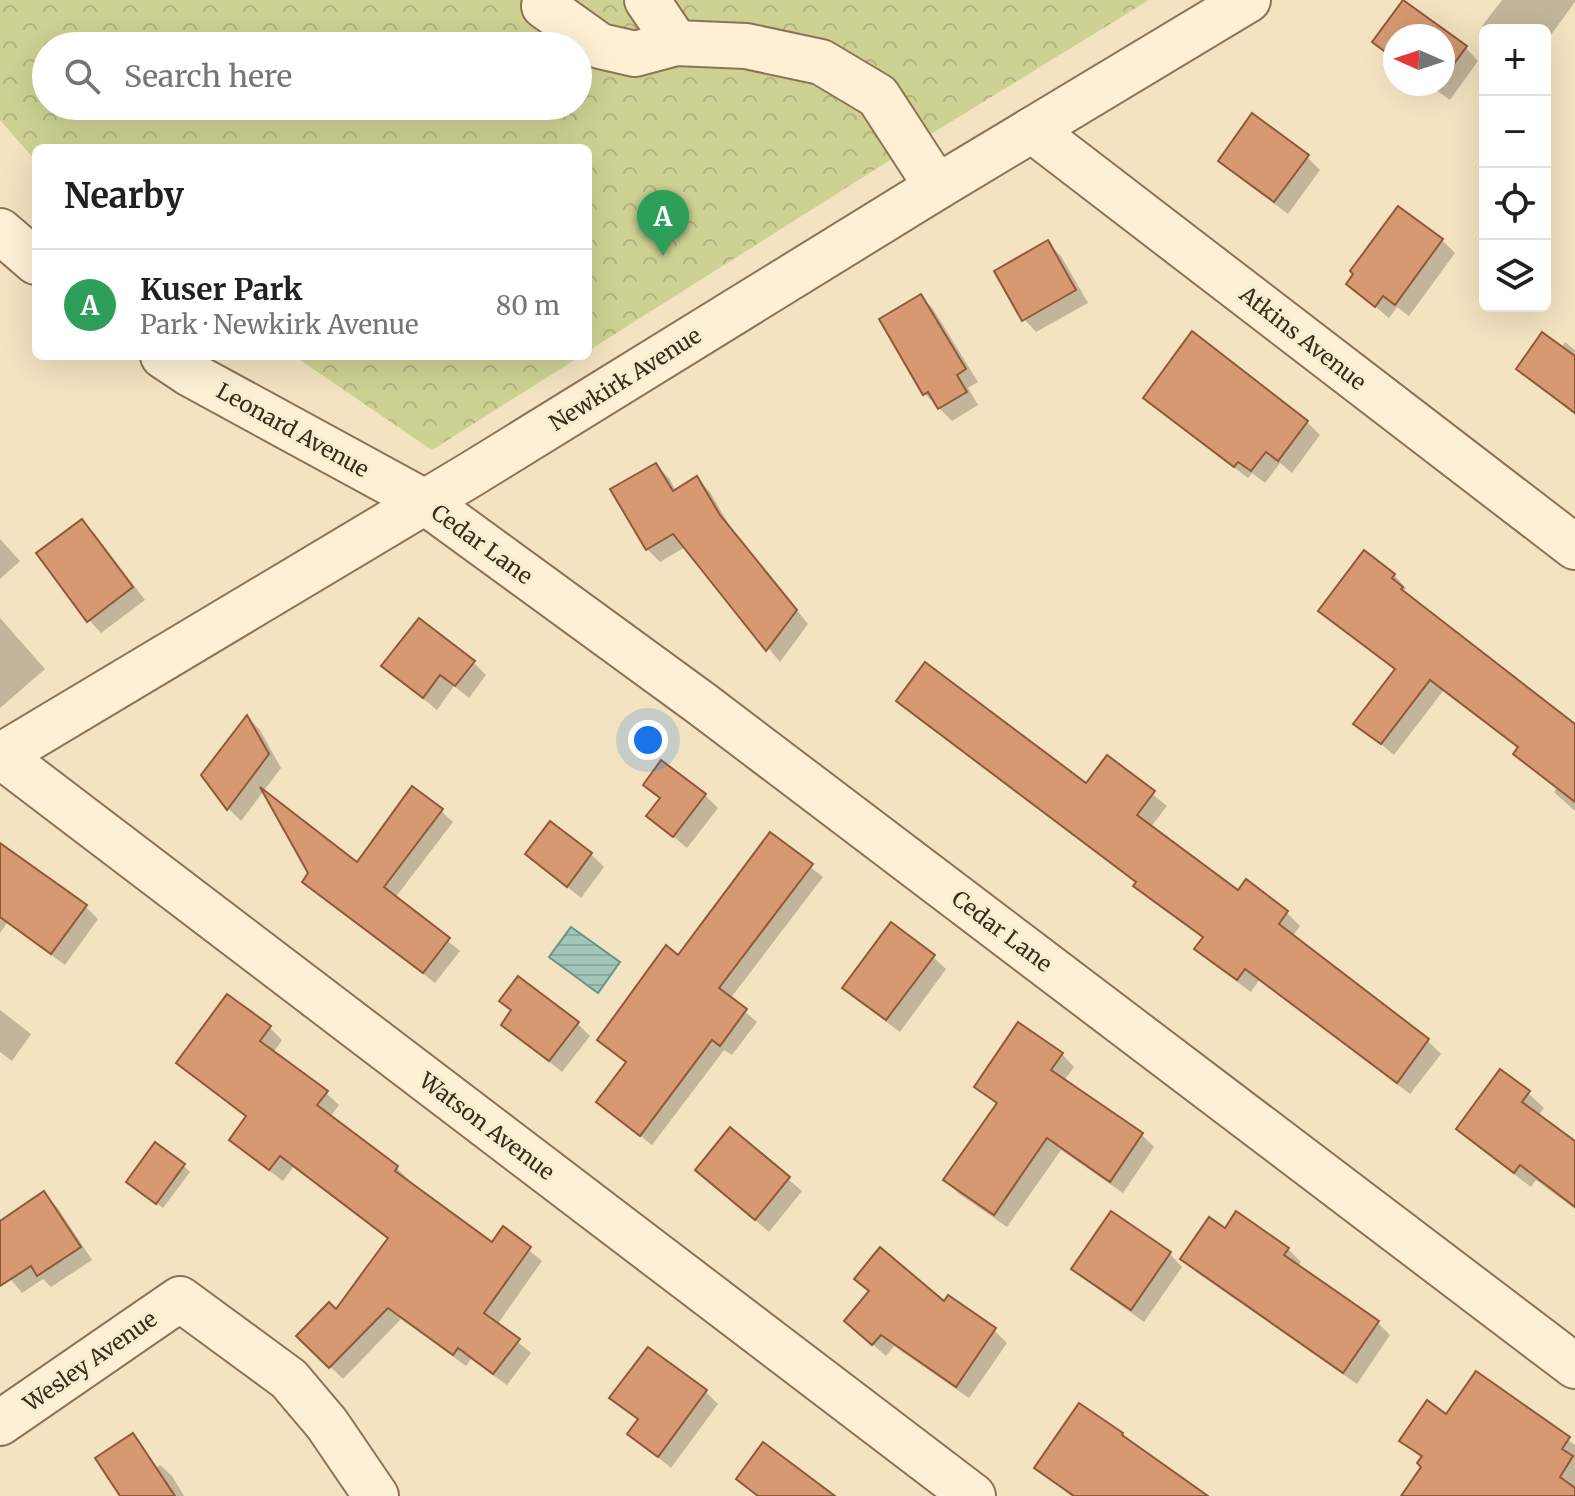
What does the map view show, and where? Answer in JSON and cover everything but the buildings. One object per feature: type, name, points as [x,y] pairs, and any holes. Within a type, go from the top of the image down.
[{"type":"street","points":[[647,0],[676,43]]},
{"type":"street","name":"Newkirk Avenue","points":[[0,756],[425,502],[1248,0]]},
{"type":"street","points":[[544,6],[580,32]]},
{"type":"street","points":[[592,40],[600,46],[635,54],[676,43],[746,46],[821,62],[878,96],[937,187]]},
{"type":"street","name":"Atkins Avenue","points":[[1032,130],[1575,547]]},
{"type":"street","points":[[0,231],[32,259]]},
{"type":"street","name":"Leonard Avenue","points":[[169,360],[425,502]]},
{"type":"street","name":"Cedar Lane","points":[[425,502],[715,713],[1575,1366]]},
{"type":"street","name":"Watson Avenue","points":[[0,756],[973,1496]]},
{"type":"street","name":"Wesley Avenue","points":[[0,1423],[180,1299],[289,1379],[327,1424],[376,1496]]},
{"type":"green space","points":[[0,0],[1149,0],[592,348],[592,144],[32,144],[32,156],[0,120]]},
{"type":"green space","points":[[300,360],[575,360],[432,450]]},
{"type":"water","points":[[571,927],[620,962],[598,993],[549,957]]},
{"type":"place","name":"Kuser Park","points":[[663,256]]}]
